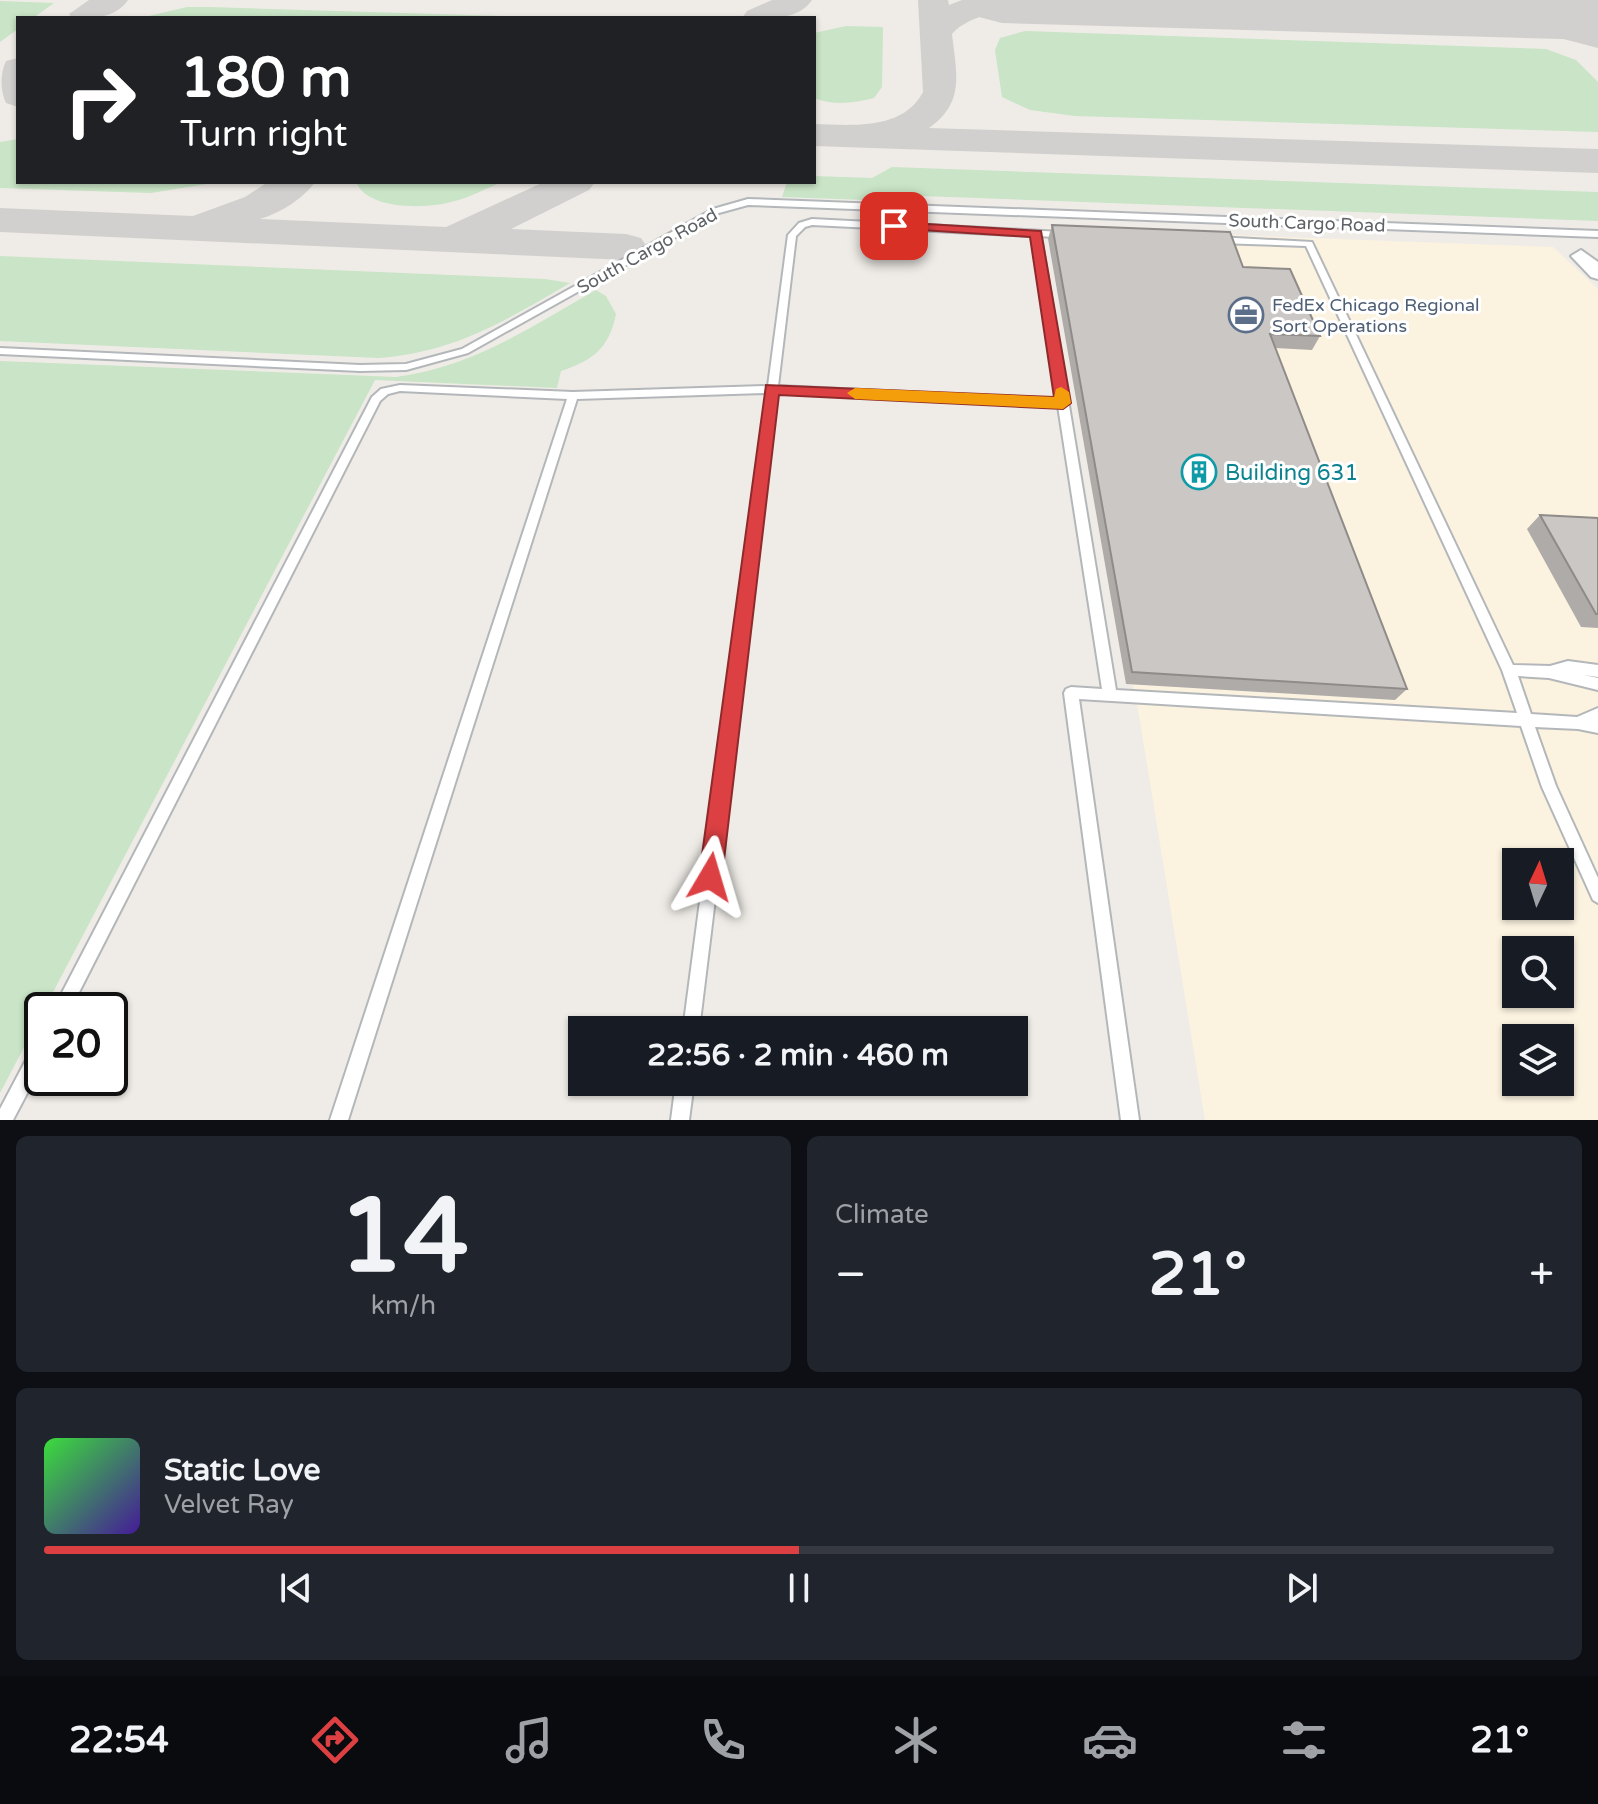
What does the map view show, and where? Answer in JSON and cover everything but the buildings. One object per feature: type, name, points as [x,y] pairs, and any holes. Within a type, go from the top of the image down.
[{"type":"street","points":[[1581,256],[1598,273]]},
{"type":"lane","name":"South Cargo Road","points":[[0,351],[406,367],[465,351],[728,205],[748,202],[1598,234]]},
{"type":"lane","points":[[976,211],[977,229]]},
{"type":"lane","points":[[693,1016],[771,389],[795,229],[812,222],[1078,235]]},
{"type":"lane","points":[[1036,234],[1110,695]]},
{"type":"lane","points":[[1201,240],[1309,244],[1509,670],[1549,787],[1598,895]]},
{"type":"lane","points":[[70,992],[376,399],[385,391],[400,388],[573,396],[771,389],[1063,403]]},
{"type":"lane","points":[[339,1120],[573,396]]},
{"type":"lane","points":[[1549,672],[1568,667],[1598,671]]},
{"type":"lane","points":[[1509,670],[1549,672],[1598,684]]},
{"type":"lane","points":[[1130,1120],[1071,693],[1578,723],[1598,727]]},
{"type":"lane","points":[[1578,723],[1598,714]]},
{"type":"lane","points":[[4,1120],[24,1082]]},
{"type":"lane","points":[[680,1120],[683,1096]]},
{"type":"shaded area","points":[[1046,228],[1553,247],[1598,289],[1598,1120],[1205,1120],[1133,685],[1126,684]]},
{"type":"green space","points":[[0,1],[54,3],[36,16],[16,16],[16,30],[0,42]]},
{"type":"green space","points":[[187,7],[209,7],[500,16],[149,16]]},
{"type":"green space","points":[[846,26],[883,27],[882,87],[874,98],[836,103],[816,99],[816,33]]},
{"type":"green space","points":[[1025,31],[1546,49],[1576,60],[1598,82],[1598,132],[1075,116],[1030,110],[1002,97],[995,50],[1000,38]]},
{"type":"green space","points":[[16,139],[16,184],[207,184],[151,193],[0,188],[0,142]]},
{"type":"green space","points":[[892,167],[1598,192],[1598,221],[922,196],[921,202],[782,197],[786,184],[816,184],[816,176],[872,178]]},
{"type":"green space","points":[[358,184],[498,184],[444,204],[415,206],[386,203],[363,191]]},
{"type":"green space","points":[[0,256],[545,279],[570,283],[501,322],[456,342],[406,355],[379,358],[0,341]]},
{"type":"green space","points":[[596,290],[606,296],[616,314],[604,344],[591,357],[561,371],[557,388],[375,380],[53,992],[24,992],[24,1047],[0,1093],[0,361],[396,377],[424,372],[476,355]]},
{"type":"taxiway","points":[[85,14],[113,0]]},
{"type":"taxiway","points":[[762,16],[797,0]]},
{"type":"taxiway","points":[[872,134],[913,122],[929,110],[940,92],[933,0]]},
{"type":"taxiway","points":[[937,32],[956,14],[998,0]]},
{"type":"taxiway","points":[[1505,14],[1575,29],[1598,38]]},
{"type":"taxiway","points":[[16,74],[12,86],[16,93]]},
{"type":"taxiway","points":[[816,135],[1598,161]]},
{"type":"taxiway","points":[[210,221],[259,206],[292,184]]},
{"type":"taxiway","points":[[464,231],[501,219],[571,184]]},
{"type":"taxiway","points":[[0,220],[626,247]]},
{"type":"runway","points":[[1002,0],[1598,17]]},
{"type":"slow traffic","points":[[855,393],[1063,403],[1061,392]]},
{"type":"place","name":"FedEx Chicago Regional Sort Operations","points":[[1246,315]]},
{"type":"place","name":"Building 631","points":[[1199,472]]},
{"type":"route","points":[[710,877],[771,389],[1063,403],[1036,234],[894,226]]}]
